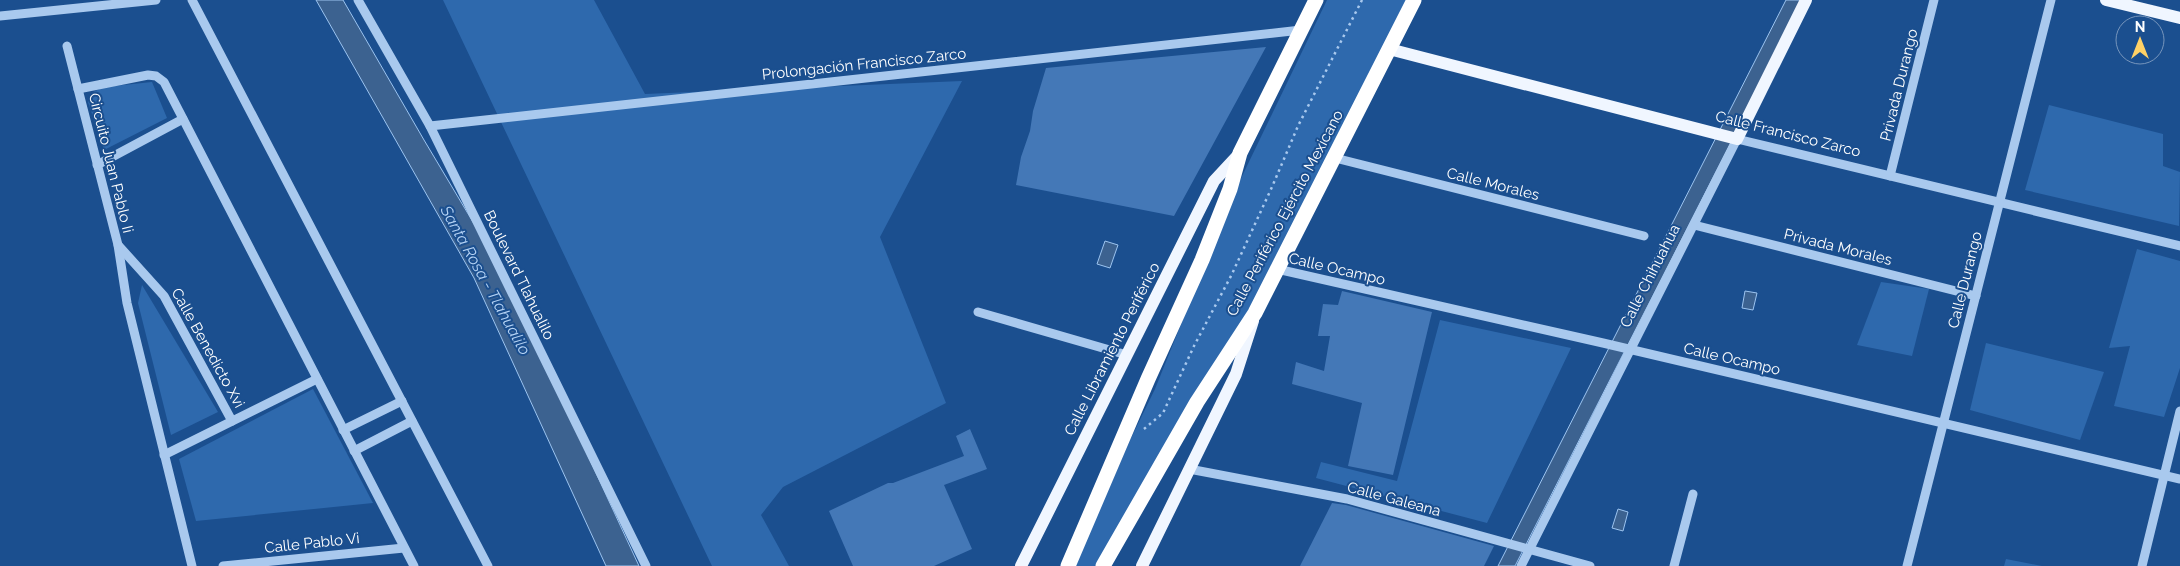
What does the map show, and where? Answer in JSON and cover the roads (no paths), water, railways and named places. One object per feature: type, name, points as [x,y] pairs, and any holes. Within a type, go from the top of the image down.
[{"type":"highway","points":[[1068,566],[1148,379],[1202,260],[1230,189],[1240,152],[1316,0]]},
{"type":"highway","name":"Calle Periférico Ejército Mexicano","points":[[1102,566],[1197,402],[1255,313],[1414,0]]},
{"type":"main road","name":"Calle Chihuahua","points":[[1733,138],[1806,0]]},
{"type":"main road","points":[[2106,0],[2180,18]]},
{"type":"main road","name":"Calle Francisco Zarco","points":[[1388,49],[1733,138]]},
{"type":"main road","name":"Calle Libramiento Periférico","points":[[1021,566],[1214,181],[1240,152]]},
{"type":"main road","points":[[1142,566],[1236,374],[1255,313]]},
{"type":"street","points":[[0,16],[156,0]]},
{"type":"street","points":[[192,0],[488,566]]},
{"type":"street","name":"Boulevard Tlahualilo","points":[[358,0],[430,126],[646,566]]},
{"type":"street","name":"Privada Durango","points":[[1890,176],[1934,0]]},
{"type":"street","name":"Calle Durango","points":[[1907,566],[2050,0]]},
{"type":"street","name":"Prolongación Francisco Zarco","points":[[430,126],[1301,30]]},
{"type":"street","points":[[67,46],[78,89]]},
{"type":"street","name":"Circuito Juan Pablo Ii","points":[[192,566],[127,303],[118,245],[78,89],[148,75],[156,76],[164,82],[414,566]]},
{"type":"street","points":[[97,164],[182,119]]},
{"type":"street","name":"Calle Francisco Zarco","points":[[1733,138],[2180,246]]},
{"type":"street","name":"Calle Chihuahua","points":[[1521,566],[1525,549],[1626,349],[1694,225],[1733,138]]},
{"type":"street","name":"Calle Morales","points":[[1334,158],[1644,236]]},
{"type":"street","name":"Privada Morales","points":[[1694,225],[1976,296]]},
{"type":"street","name":"Calle Benedicto Xvi","points":[[118,245],[164,296],[232,421]]},
{"type":"street","name":"Calle Ocampo","points":[[1277,269],[1603,343],[2180,479]]},
{"type":"street","points":[[978,312],[1127,355]]},
{"type":"street","points":[[164,455],[317,379]]},
{"type":"street","points":[[343,430],[402,401]]},
{"type":"street","points":[[2142,566],[2180,411]]},
{"type":"street","points":[[354,451],[412,421]]},
{"type":"street","name":"Calle Galeana","points":[[1189,469],[1347,499],[1497,542],[1590,566]]},
{"type":"street","points":[[1674,566],[1693,494]]},
{"type":"street","name":"Calle Pablo Vi","points":[[222,566],[404,548]]},
{"type":"water","name":"Santa Rosa - Tlahualilo","points":[[316,0],[343,0],[504,274],[639,566],[606,566],[474,278]]},
{"type":"water","points":[[1786,0],[1801,0],[1741,123],[1515,566],[1498,566]]},
{"type":"water","points":[[1105,241],[1118,245],[1110,268],[1097,264]]},
{"type":"water","points":[[1745,291],[1757,293],[1753,310],[1742,308]]},
{"type":"water","points":[[1618,509],[1628,512],[1623,531],[1612,528]]}]
